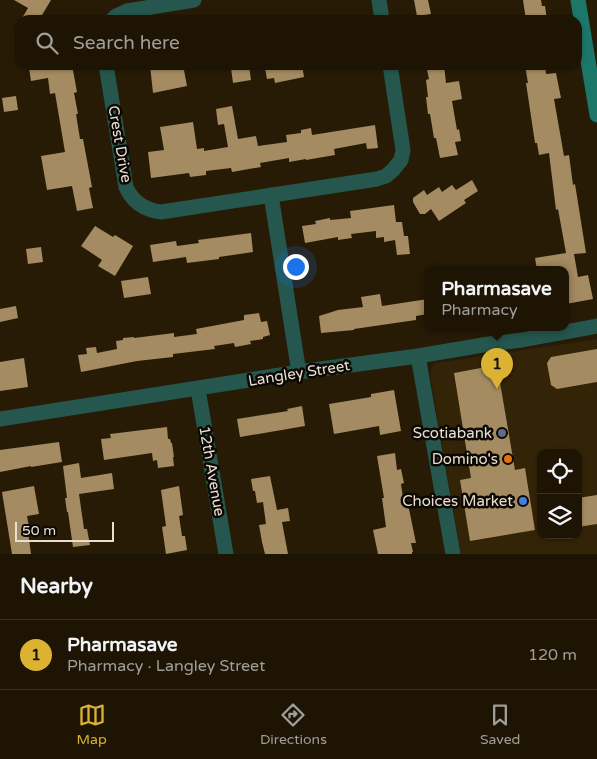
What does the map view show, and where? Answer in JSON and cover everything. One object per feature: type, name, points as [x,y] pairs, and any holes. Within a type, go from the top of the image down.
[{"type":"main road","points":[[578,0],[580,15]]},
{"type":"main road","points":[[582,24],[597,115]]},
{"type":"street","points":[[118,15],[127,11],[194,0]]},
{"type":"street","points":[[379,0],[381,15]]},
{"type":"street","name":"Crest Drive","points":[[107,70],[126,187],[130,196],[143,207],[150,210],[168,211],[377,179],[386,176],[394,170],[400,160],[403,146],[391,70]]},
{"type":"street","points":[[272,195],[299,373]]},
{"type":"street","name":"Langley Street","points":[[0,419],[522,340],[597,326]]},
{"type":"street","points":[[418,356],[453,554]]},
{"type":"street","name":"12th Avenue","points":[[198,388],[226,554]]},
{"type":"shaded area","points":[[597,339],[597,554],[461,554],[430,375],[432,367],[436,363]]},
{"type":"building","points":[[14,0],[51,0],[42,15],[24,15],[28,8]]},
{"type":"building","points":[[414,0],[428,0],[431,14],[417,15]]},
{"type":"building","points":[[523,0],[541,0],[542,6],[545,6],[546,15],[525,15]]},
{"type":"building","points":[[29,70],[73,70],[77,92],[74,93],[78,114],[76,114],[92,187],[89,188],[93,208],[77,211],[72,186],[47,190],[41,156],[65,152],[55,93],[50,94],[48,78],[31,81]]},
{"type":"building","points":[[151,70],[184,70],[187,86],[153,93]]},
{"type":"building","points":[[231,70],[250,70],[251,80],[233,83]]},
{"type":"building","points":[[265,70],[303,70],[304,77],[275,83],[274,78],[267,79]]},
{"type":"building","points":[[427,70],[445,70],[446,83],[459,81],[462,99],[452,101],[461,141],[455,142],[458,155],[440,158],[430,114],[428,114],[426,80],[429,79]]},
{"type":"building","points":[[526,70],[546,70],[546,74],[556,73],[561,98],[554,99],[564,156],[569,155],[586,253],[574,254],[578,277],[588,275],[593,299],[569,303],[569,266],[536,266],[535,258],[566,253],[558,209],[556,210],[549,153],[539,155],[537,143],[535,143],[526,83],[528,83]]},
{"type":"building","points":[[16,96],[18,110],[4,112],[2,98]]},
{"type":"building","points":[[232,106],[238,139],[256,136],[258,146],[287,142],[286,135],[301,133],[301,130],[311,128],[312,135],[375,125],[378,148],[367,149],[366,143],[334,149],[335,155],[306,160],[289,162],[289,158],[260,163],[261,167],[232,172],[231,168],[206,171],[206,175],[190,177],[189,173],[151,178],[148,152],[164,150],[160,127],[193,122],[197,149],[204,148],[204,151],[228,147],[224,124],[218,125],[216,109]]},
{"type":"building","points":[[472,180],[478,191],[464,200],[466,203],[439,221],[431,209],[425,214],[420,214],[413,202],[413,198],[424,190],[427,195],[439,187],[442,192],[452,185],[456,190]]},
{"type":"building","points":[[394,205],[396,222],[402,222],[404,236],[408,236],[410,254],[397,255],[395,240],[384,242],[384,237],[376,238],[376,231],[351,234],[352,238],[338,240],[338,237],[305,243],[302,226],[316,224],[315,221],[330,218],[330,220],[351,218],[350,211]]},
{"type":"building","points":[[95,226],[133,246],[115,276],[98,266],[102,260],[81,246]]},
{"type":"building","points":[[251,233],[253,252],[187,263],[186,257],[153,262],[150,245],[176,241],[177,246],[199,243],[198,240]]},
{"type":"building","points":[[41,247],[43,262],[28,264],[26,249]]},
{"type":"building","points":[[148,277],[151,294],[124,298],[121,281]]},
{"type":"building","points":[[380,294],[382,306],[424,300],[424,315],[416,316],[416,320],[354,330],[321,333],[319,316],[338,310],[363,307],[361,297]]},
{"type":"building","points":[[16,306],[18,318],[0,322],[0,309]]},
{"type":"building","points":[[259,313],[261,322],[267,321],[270,335],[263,337],[263,339],[250,341],[251,344],[235,347],[234,343],[214,346],[215,349],[173,354],[173,357],[137,361],[81,372],[78,355],[87,354],[86,348],[96,347],[97,353],[117,349],[116,341],[123,340],[123,338],[174,333],[174,337],[197,334],[196,329],[244,320],[244,315]]},
{"type":"building","points":[[597,349],[597,382],[557,389],[551,385],[547,363],[551,357]]},
{"type":"building","points":[[24,358],[28,387],[0,391],[0,362]]},
{"type":"building","points":[[497,365],[515,470],[525,468],[535,530],[470,541],[460,480],[471,478],[454,373]]},
{"type":"building","points":[[394,390],[401,431],[380,435],[379,426],[334,434],[329,404],[371,397],[371,394]]},
{"type":"building","points":[[302,406],[305,426],[240,437],[237,419],[288,411],[287,409]]},
{"type":"building","points":[[167,427],[168,439],[172,443],[174,466],[158,468],[157,460],[153,461],[152,453],[104,460],[101,439],[111,438],[110,434]]},
{"type":"building","points":[[59,442],[62,462],[0,472],[0,450]]},
{"type":"building","points":[[395,453],[397,470],[401,469],[404,483],[401,484],[404,505],[408,504],[416,543],[411,543],[412,554],[378,554],[373,530],[386,527],[382,498],[384,498],[377,456]]},
{"type":"building","points":[[79,463],[81,478],[112,473],[114,489],[79,494],[84,529],[87,529],[90,545],[73,547],[65,498],[67,498],[63,466]]},
{"type":"building","points":[[270,476],[277,510],[288,508],[290,521],[282,522],[288,554],[265,554],[262,542],[259,525],[266,524],[263,502],[257,503],[251,479]]},
{"type":"building","points":[[34,486],[39,514],[27,516],[31,554],[12,554],[2,492]]},
{"type":"building","points":[[179,486],[183,515],[179,516],[182,536],[185,536],[187,550],[166,554],[162,527],[166,526],[161,490]]},
{"type":"building","points":[[597,495],[597,524],[582,526],[582,497]]},
{"type":"place","name":"Pharmasave","points":[[497,389]]},
{"type":"place","name":"Scotiabank","points":[[502,433]]},
{"type":"place","name":"Domino's","points":[[508,459]]},
{"type":"place","name":"Choices Market","points":[[523,501]]}]
